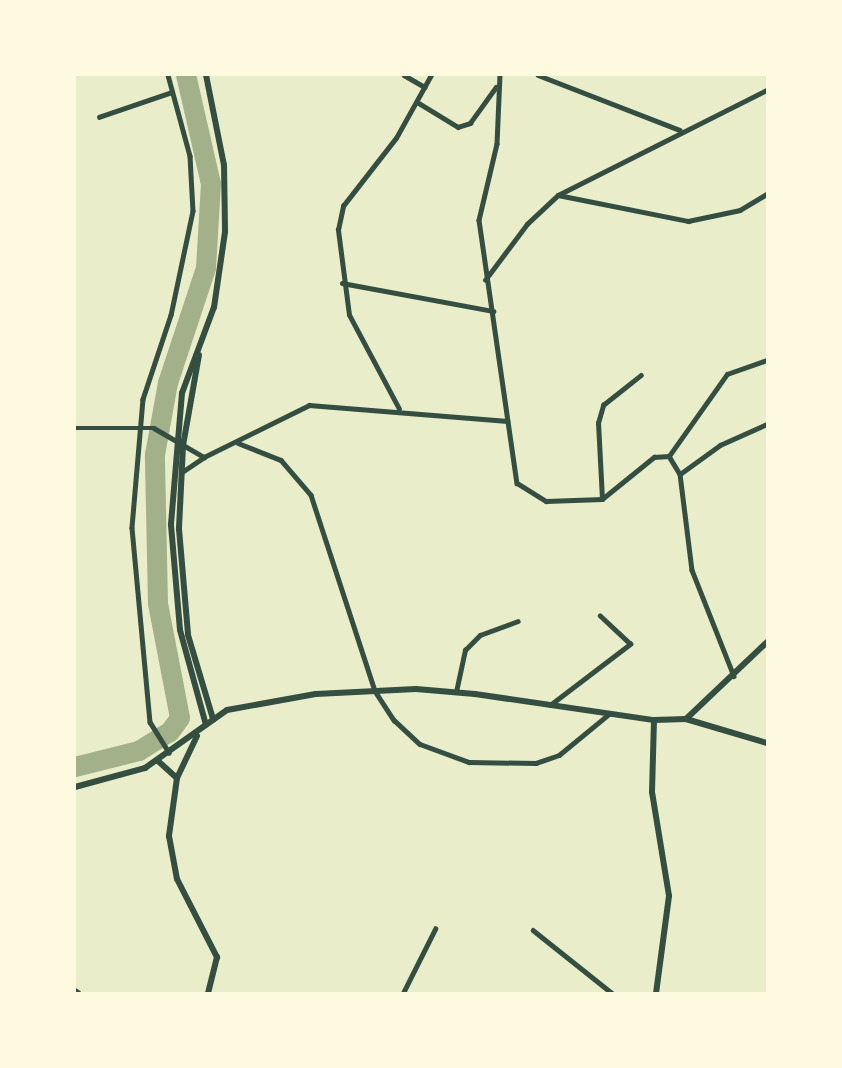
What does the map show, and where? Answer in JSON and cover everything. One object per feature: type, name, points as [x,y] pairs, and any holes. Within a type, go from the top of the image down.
[{"type":"street","points":[[168,75],[190,156],[193,211],[140,426],[134,585],[154,734],[168,753]]},
{"type":"street","points":[[206,75],[224,165],[225,232],[214,307],[198,354],[180,474],[183,603],[213,719]]},
{"type":"street","points":[[404,75],[425,87]]},
{"type":"street","points":[[399,409],[355,332],[342,283],[338,243],[343,206],[417,102],[431,75]]},
{"type":"street","points":[[417,102],[458,127],[470,123],[496,87],[501,75]]},
{"type":"street","points":[[538,75],[680,130]]},
{"type":"street","points":[[496,87],[497,144],[480,206],[485,280],[493,311],[512,472],[524,491],[546,501],[602,498],[654,457],[669,456]]},
{"type":"street","points":[[485,280],[527,224],[558,195],[680,130],[767,90]]},
{"type":"street","points":[[99,117],[172,92]]},
{"type":"street","points":[[558,195],[688,221],[740,210],[767,194]]},
{"type":"street","points":[[342,283],[493,311]]},
{"type":"street","points":[[198,354],[188,369],[175,441],[176,596],[206,725]]},
{"type":"street","points":[[669,456],[727,374],[767,360]]},
{"type":"street","points":[[602,498],[598,423],[603,405],[641,375]]},
{"type":"street","points":[[180,474],[204,457],[238,443],[294,408],[324,404],[399,409],[507,421]]},
{"type":"street","points":[[680,474],[720,444],[767,424]]},
{"type":"street","points":[[76,428],[140,426],[154,428],[204,457]]},
{"type":"street","points":[[238,443],[281,460],[311,495],[375,691],[406,733],[435,752],[469,762],[517,765],[555,757],[609,714]]},
{"type":"street","points":[[669,456],[680,474],[692,570],[734,676]]},
{"type":"street","points":[[550,705],[630,644],[600,616]]},
{"type":"street","points":[[456,692],[465,650],[480,635],[518,621]]},
{"type":"street","points":[[686,719],[734,676],[767,642]]},
{"type":"street","points":[[75,787],[122,777],[158,761],[199,732],[213,719],[262,700],[375,691],[456,692],[654,720],[686,719],[767,743]]},
{"type":"street","points":[[654,720],[652,792],[669,896],[656,993]]},
{"type":"street","points":[[199,732],[177,778],[171,850],[181,886],[218,957],[207,993]]},
{"type":"street","points":[[158,761],[177,778]]},
{"type":"street","points":[[403,993],[435,929]]},
{"type":"street","points":[[533,930],[612,993]]},
{"type":"waterway","points":[[75,767],[139,751],[170,732],[180,718],[158,604],[155,455],[168,383],[206,268],[211,184],[186,75]]}]
